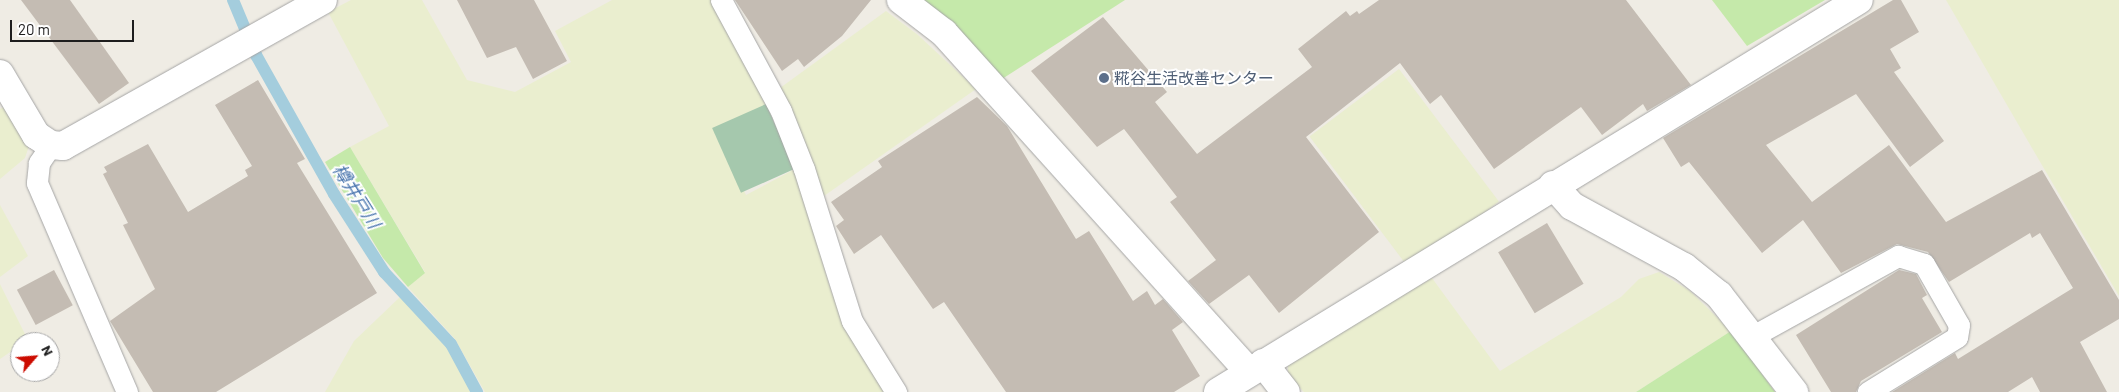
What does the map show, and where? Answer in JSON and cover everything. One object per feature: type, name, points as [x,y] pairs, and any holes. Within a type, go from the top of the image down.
[{"type":"street","points":[[0,74],[36,135],[51,145],[64,146],[250,39],[323,0]]},
{"type":"street","points":[[901,0],[944,33],[1256,368],[1286,392]]},
{"type":"street","points":[[1218,392],[1552,185],[1858,0]]},
{"type":"street","points":[[1552,185],[1572,206],[1684,267],[1719,294],[1794,392]]},
{"type":"lane","points":[[721,0],[784,119],[852,321],[896,392]]},
{"type":"lane","points":[[51,145],[39,163],[37,183],[127,392]]},
{"type":"lane","points":[[1753,336],[1898,256],[1924,264],[1959,325],[1957,337],[1868,392]]},
{"type":"green space","points":[[351,0],[422,0],[467,80],[515,92],[571,62],[555,31],[612,0],[711,0],[766,104],[715,133],[746,195],[795,169],[831,291],[845,324],[886,392],[485,392],[455,339],[408,287],[425,272],[350,147],[389,126],[328,12]]},
{"type":"green space","points":[[914,0],[1125,0],[1002,79]]},
{"type":"green space","points":[[1712,0],[1825,0],[1747,46]]},
{"type":"green space","points":[[1946,0],[2119,0],[2119,296],[2039,160]]},
{"type":"green space","points":[[886,11],[918,35],[976,89],[824,196],[780,88]]},
{"type":"green space","points":[[1399,69],[1499,202],[1409,269],[1310,136]]},
{"type":"green space","points":[[766,104],[795,169],[741,193],[712,128]]},
{"type":"green space","points":[[5,106],[29,146],[25,158],[0,179],[0,109]]},
{"type":"green space","points":[[350,147],[425,273],[408,287],[383,258],[325,162]]},
{"type":"green space","points":[[0,205],[28,256],[0,277]]},
{"type":"green space","points":[[1659,272],[1690,291],[1731,331],[1636,392],[1304,392],[1288,377],[1288,362],[1432,278],[1500,371],[1621,297],[1639,279]]},
{"type":"green space","points":[[0,284],[24,332],[10,332],[10,352],[0,359]]},
{"type":"green space","points":[[400,297],[444,341],[472,392],[325,392],[354,341]]},
{"type":"green space","points":[[1731,331],[1775,392],[1636,392]]},
{"type":"building","points":[[21,0],[70,0],[129,83],[99,104]]},
{"type":"building","points":[[457,0],[534,0],[567,61],[533,79],[516,47],[487,58]]},
{"type":"building","points":[[735,0],[871,0],[842,36],[804,67],[798,59],[782,71]]},
{"type":"building","points":[[1379,0],[1626,0],[1691,85],[1647,111],[1643,104],[1602,135],[1581,107],[1494,169],[1441,95],[1430,104],[1400,63],[1306,137],[1379,232],[1279,313],[1249,275],[1209,304],[1188,281],[1216,260],[1170,202],[1177,197],[1124,129],[1097,147],[1031,71],[1103,17],[1167,92],[1155,102],[1197,154],[1312,67],[1298,49],[1346,11],[1350,16],[1357,11],[1359,14]]},
{"type":"building","points":[[1893,0],[1901,0],[1919,32],[1890,49],[1901,68],[1894,72],[1944,141],[1910,167],[1856,94],[1766,145],[1812,202],[1889,145],[1946,222],[2042,170],[2119,300],[2119,319],[2080,342],[2107,392],[2040,392],[2032,377],[2008,392],[1892,392],[1955,353],[1958,359],[2073,288],[2040,233],[2032,238],[2030,233],[1949,282],[1928,252],[1897,244],[1841,273],[1803,220],[1762,253],[1689,162],[1681,167],[1663,138]]},
{"type":"building","points":[[258,80],[305,159],[297,163],[377,293],[216,392],[153,392],[110,321],[155,289],[123,225],[128,223],[103,174],[107,172],[104,167],[148,144],[188,212],[248,176],[245,170],[252,166],[215,105]]},
{"type":"building","points":[[977,97],[1007,126],[1076,239],[1089,231],[1133,301],[1147,291],[1155,305],[1163,299],[1183,322],[1172,330],[1200,376],[1174,392],[1006,392],[944,302],[933,309],[881,235],[854,254],[836,226],[844,220],[831,202],[882,167],[878,161]]},
{"type":"building","points":[[1547,223],[1584,284],[1535,313],[1498,252]]},
{"type":"building","points":[[54,270],[73,305],[36,325],[17,290]]},
{"type":"building","points":[[1899,270],[1916,274],[1927,295],[1922,298],[1942,332],[1861,381],[1856,392],[1831,392],[1796,335]]},
{"type":"waterway","name":"樽井戸川","points":[[233,0],[256,55],[334,194],[384,272],[451,344],[477,392]]},
{"type":"place","name":"糀谷生活改善センター","points":[[1104,78]]}]
